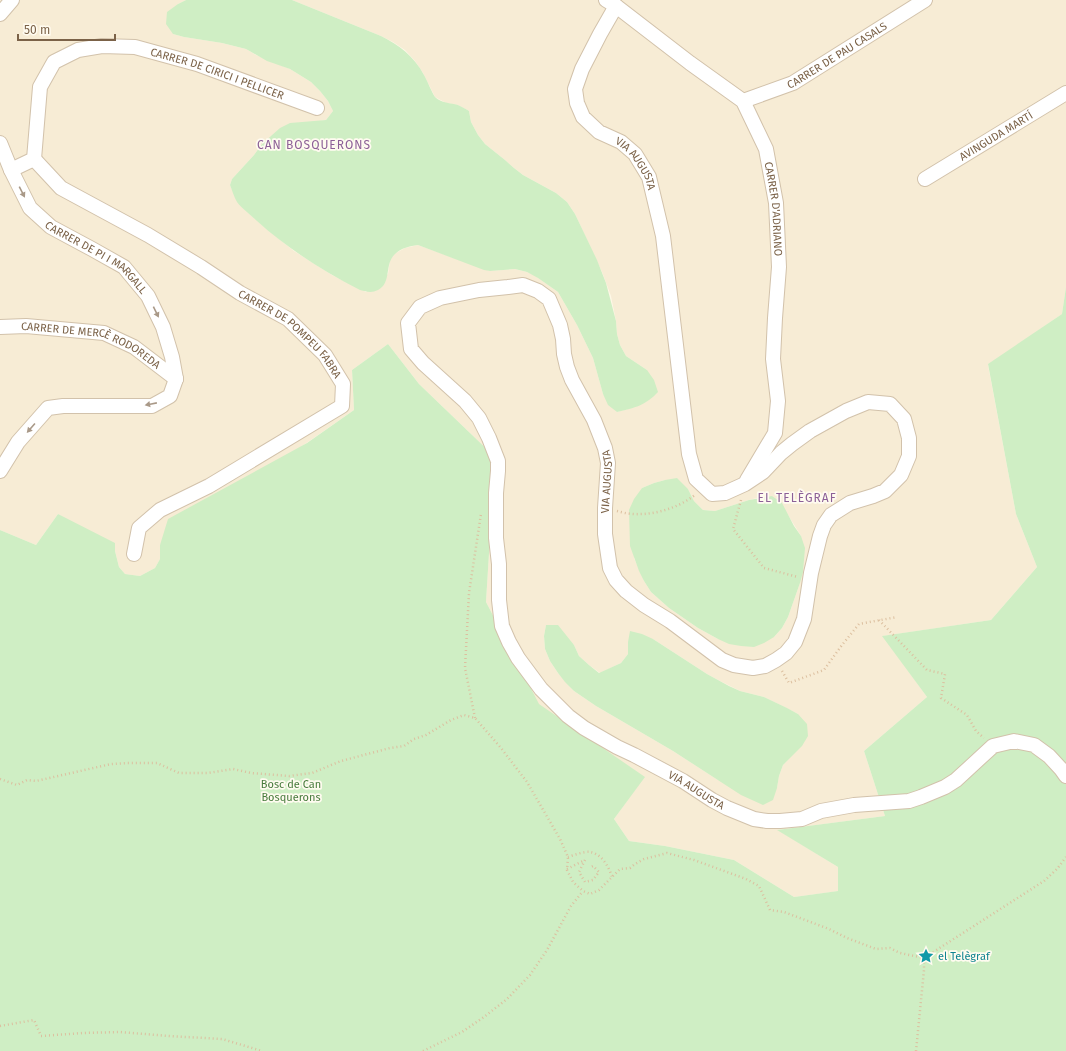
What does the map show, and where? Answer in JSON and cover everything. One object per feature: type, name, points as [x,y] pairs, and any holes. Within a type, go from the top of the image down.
[{"type":"street","points":[[0,14],[12,0]]},
{"type":"street","name":"CARRER DE PAU CASALS","points":[[743,101],[793,84],[925,0]]},
{"type":"street","name":"CARRER D'ADRIANO","points":[[611,3],[743,101],[766,149],[776,203],[780,267],[773,359],[778,401],[775,433],[745,484]]},
{"type":"street","name":"VIA AUGUSTA","points":[[611,3],[600,34],[582,70],[575,89],[577,103],[584,117],[599,132],[620,142],[635,154],[649,177],[663,236],[689,454],[696,479],[712,494],[725,493],[745,484],[763,472],[781,453],[810,431],[846,411],[868,402],[890,404],[904,418],[909,438],[909,456],[901,475],[885,491],[850,503],[831,515],[824,525],[820,536],[810,581],[804,620],[795,642],[786,653],[765,666],[753,668],[734,665],[722,660],[670,621],[644,606],[626,591],[616,580],[610,568],[605,534],[608,463],[605,448],[594,420],[572,380],[567,367],[560,325],[548,299],[538,291],[524,284],[461,293],[440,298],[420,307],[408,323],[411,349],[431,371],[465,401],[479,418],[490,438],[498,461],[496,538],[499,564],[499,600],[502,626],[518,658],[541,689],[568,716],[584,728],[683,781],[727,808],[754,819],[767,822],[802,819],[822,811],[854,805],[909,801],[945,787],[956,780],[994,746],[1014,740],[1034,745],[1049,756],[1066,776]]},
{"type":"street","name":"CARRER DE CIRICI I PELLICER","points":[[34,159],[40,87],[54,62],[78,50],[102,46],[135,47],[197,64],[316,108]]},
{"type":"street","name":"AVINGUDA MARTÍ","points":[[925,178],[1066,93]]},
{"type":"street","name":"CARRER DE PI I MARGALL","points":[[0,143],[11,170],[30,208],[51,227],[124,267],[148,296],[164,327],[176,380]]},
{"type":"street","points":[[11,170],[34,159]]},
{"type":"street","name":"CARRER DE POMPEU FABRA","points":[[34,159],[61,188],[148,235],[240,293],[288,319],[325,355],[342,384],[342,406],[209,486],[160,510],[139,528],[134,554]]},
{"type":"street","name":"CARRER DE MERCÈ RODOREDA","points":[[0,327],[26,326],[104,333],[134,347],[176,380]]},
{"type":"street","points":[[0,471],[18,442],[48,408],[90,405],[152,406],[170,396],[176,380]]},
{"type":"path","points":[[745,484],[733,529],[764,568],[810,581]]},
{"type":"path","points":[[605,508],[626,514],[656,512],[675,508],[706,488]]},
{"type":"path","points":[[482,513],[469,593],[465,668],[475,718],[501,748],[527,782],[560,839],[568,857],[567,870],[573,882],[583,891],[590,894],[599,890],[620,869],[630,868],[644,859],[667,853],[688,858],[746,879],[759,886],[770,910],[784,912],[876,949],[890,948],[900,953],[924,958],[1044,881],[1057,869],[1066,857]]},
{"type":"path","points":[[776,660],[789,682],[824,670],[859,624],[897,617]]},
{"type":"path","points":[[879,620],[927,670],[945,674],[941,698],[967,715],[976,731],[994,746]]},
{"type":"path","points":[[0,779],[17,785],[27,780],[36,781],[111,764],[157,763],[179,773],[208,773],[233,770],[289,776],[312,773],[341,761],[390,748],[404,746],[414,739],[426,735],[451,720],[464,715],[475,718]]},
{"type":"path","points":[[568,857],[590,852],[600,857],[608,867],[612,877]]},
{"type":"path","points":[[567,870],[585,860],[579,872],[585,882],[593,880],[599,872],[593,866],[591,867]]},
{"type":"path","points":[[423,1051],[462,1032],[508,999],[530,975],[547,950],[571,906],[583,891]]},
{"type":"path","points":[[916,1051],[924,958]]},
{"type":"path","points":[[0,1026],[34,1020],[41,1036],[83,1032],[120,1032],[222,1039],[262,1051]]},
{"type":"shaded area","points":[[0,0],[186,0],[178,4],[173,34],[246,49],[256,55],[290,69],[311,82],[328,101],[333,111],[326,120],[314,122],[262,144],[232,179],[230,185],[238,202],[243,208],[294,251],[332,275],[366,292],[388,274],[390,260],[394,254],[405,248],[418,245],[490,271],[515,269],[534,275],[558,292],[577,325],[593,358],[603,394],[617,412],[639,405],[647,370],[626,356],[620,345],[611,296],[602,272],[575,214],[567,202],[556,193],[523,175],[485,144],[471,122],[469,111],[458,105],[446,103],[435,97],[423,73],[405,50],[381,36],[292,0],[1066,0],[1066,287],[1062,314],[988,365],[1016,514],[1037,567],[991,620],[883,636],[927,697],[864,751],[885,816],[778,830],[838,867],[839,891],[794,897],[734,860],[665,846],[629,841],[614,819],[644,777],[538,704],[486,602],[495,457],[419,384],[388,344],[352,370],[354,410],[160,545],[160,559],[155,568],[140,576],[125,574],[119,567],[115,551],[58,514],[36,545],[0,530]],"holes":[[[665,480],[688,489],[694,501],[703,510],[715,511],[761,497],[788,515],[801,536],[800,583],[788,617],[782,628],[774,637],[718,639],[698,628],[669,608],[651,592],[644,581],[634,558],[642,488]],[[546,625],[574,645],[579,656],[600,673],[621,663],[628,654],[628,642],[653,639],[718,680],[740,691],[764,697],[798,714],[792,755],[783,765],[777,788],[718,780],[574,691],[558,673],[550,661],[545,649],[544,636]]]},
{"type":"green space","points":[[186,0],[292,0],[381,36],[406,52],[420,68],[432,93],[437,99],[443,102],[458,105],[469,111],[471,122],[485,144],[523,175],[556,193],[567,202],[575,214],[597,260],[606,283],[616,321],[620,345],[626,356],[647,370],[654,380],[658,392],[644,403],[629,409],[617,412],[608,405],[603,394],[593,358],[577,325],[558,292],[527,272],[515,269],[484,270],[418,245],[400,250],[395,254],[390,263],[385,283],[376,291],[367,292],[360,290],[319,267],[293,250],[269,231],[244,210],[237,202],[230,185],[232,179],[262,144],[280,128],[290,123],[326,120],[333,111],[328,101],[311,82],[290,69],[267,61],[246,49],[173,34],[166,24],[167,12]]},
{"type":"green space","name":"Bosc de Can Bosquerons","points":[[1066,287],[1066,1051],[0,1051],[0,530],[36,545],[58,514],[115,543],[115,551],[119,567],[125,574],[140,576],[155,568],[160,559],[160,545],[168,519],[307,443],[354,410],[352,370],[388,344],[419,384],[495,457],[486,602],[539,704],[645,777],[614,819],[629,841],[665,846],[734,860],[794,897],[838,891],[838,867],[777,830],[885,816],[864,751],[927,697],[882,636],[991,620],[1037,567],[1016,514],[988,364],[1062,314]]},
{"type":"green space","points":[[677,478],[688,489],[694,501],[703,510],[715,511],[749,500],[772,496],[782,503],[801,536],[805,548],[803,572],[800,583],[788,617],[782,628],[774,637],[764,643],[754,647],[741,646],[729,644],[718,639],[698,628],[669,608],[651,592],[644,581],[630,546],[629,510],[634,499],[642,488],[654,483]]},
{"type":"green space","points":[[546,625],[558,625],[574,645],[579,656],[599,673],[621,663],[628,654],[630,631],[653,639],[707,674],[729,686],[740,691],[764,697],[798,714],[807,724],[808,736],[802,746],[783,765],[773,800],[763,805],[741,795],[673,751],[596,706],[574,691],[565,682],[550,661],[545,649],[544,636]]},
{"type":"place","name":"el Telègraf","points":[[926,956]]},
{"type":"district","name":"CAN BOSQUERONS","points":[[314,145]]},
{"type":"district","name":"EL TELÈGRAF","points":[[797,498]]}]
